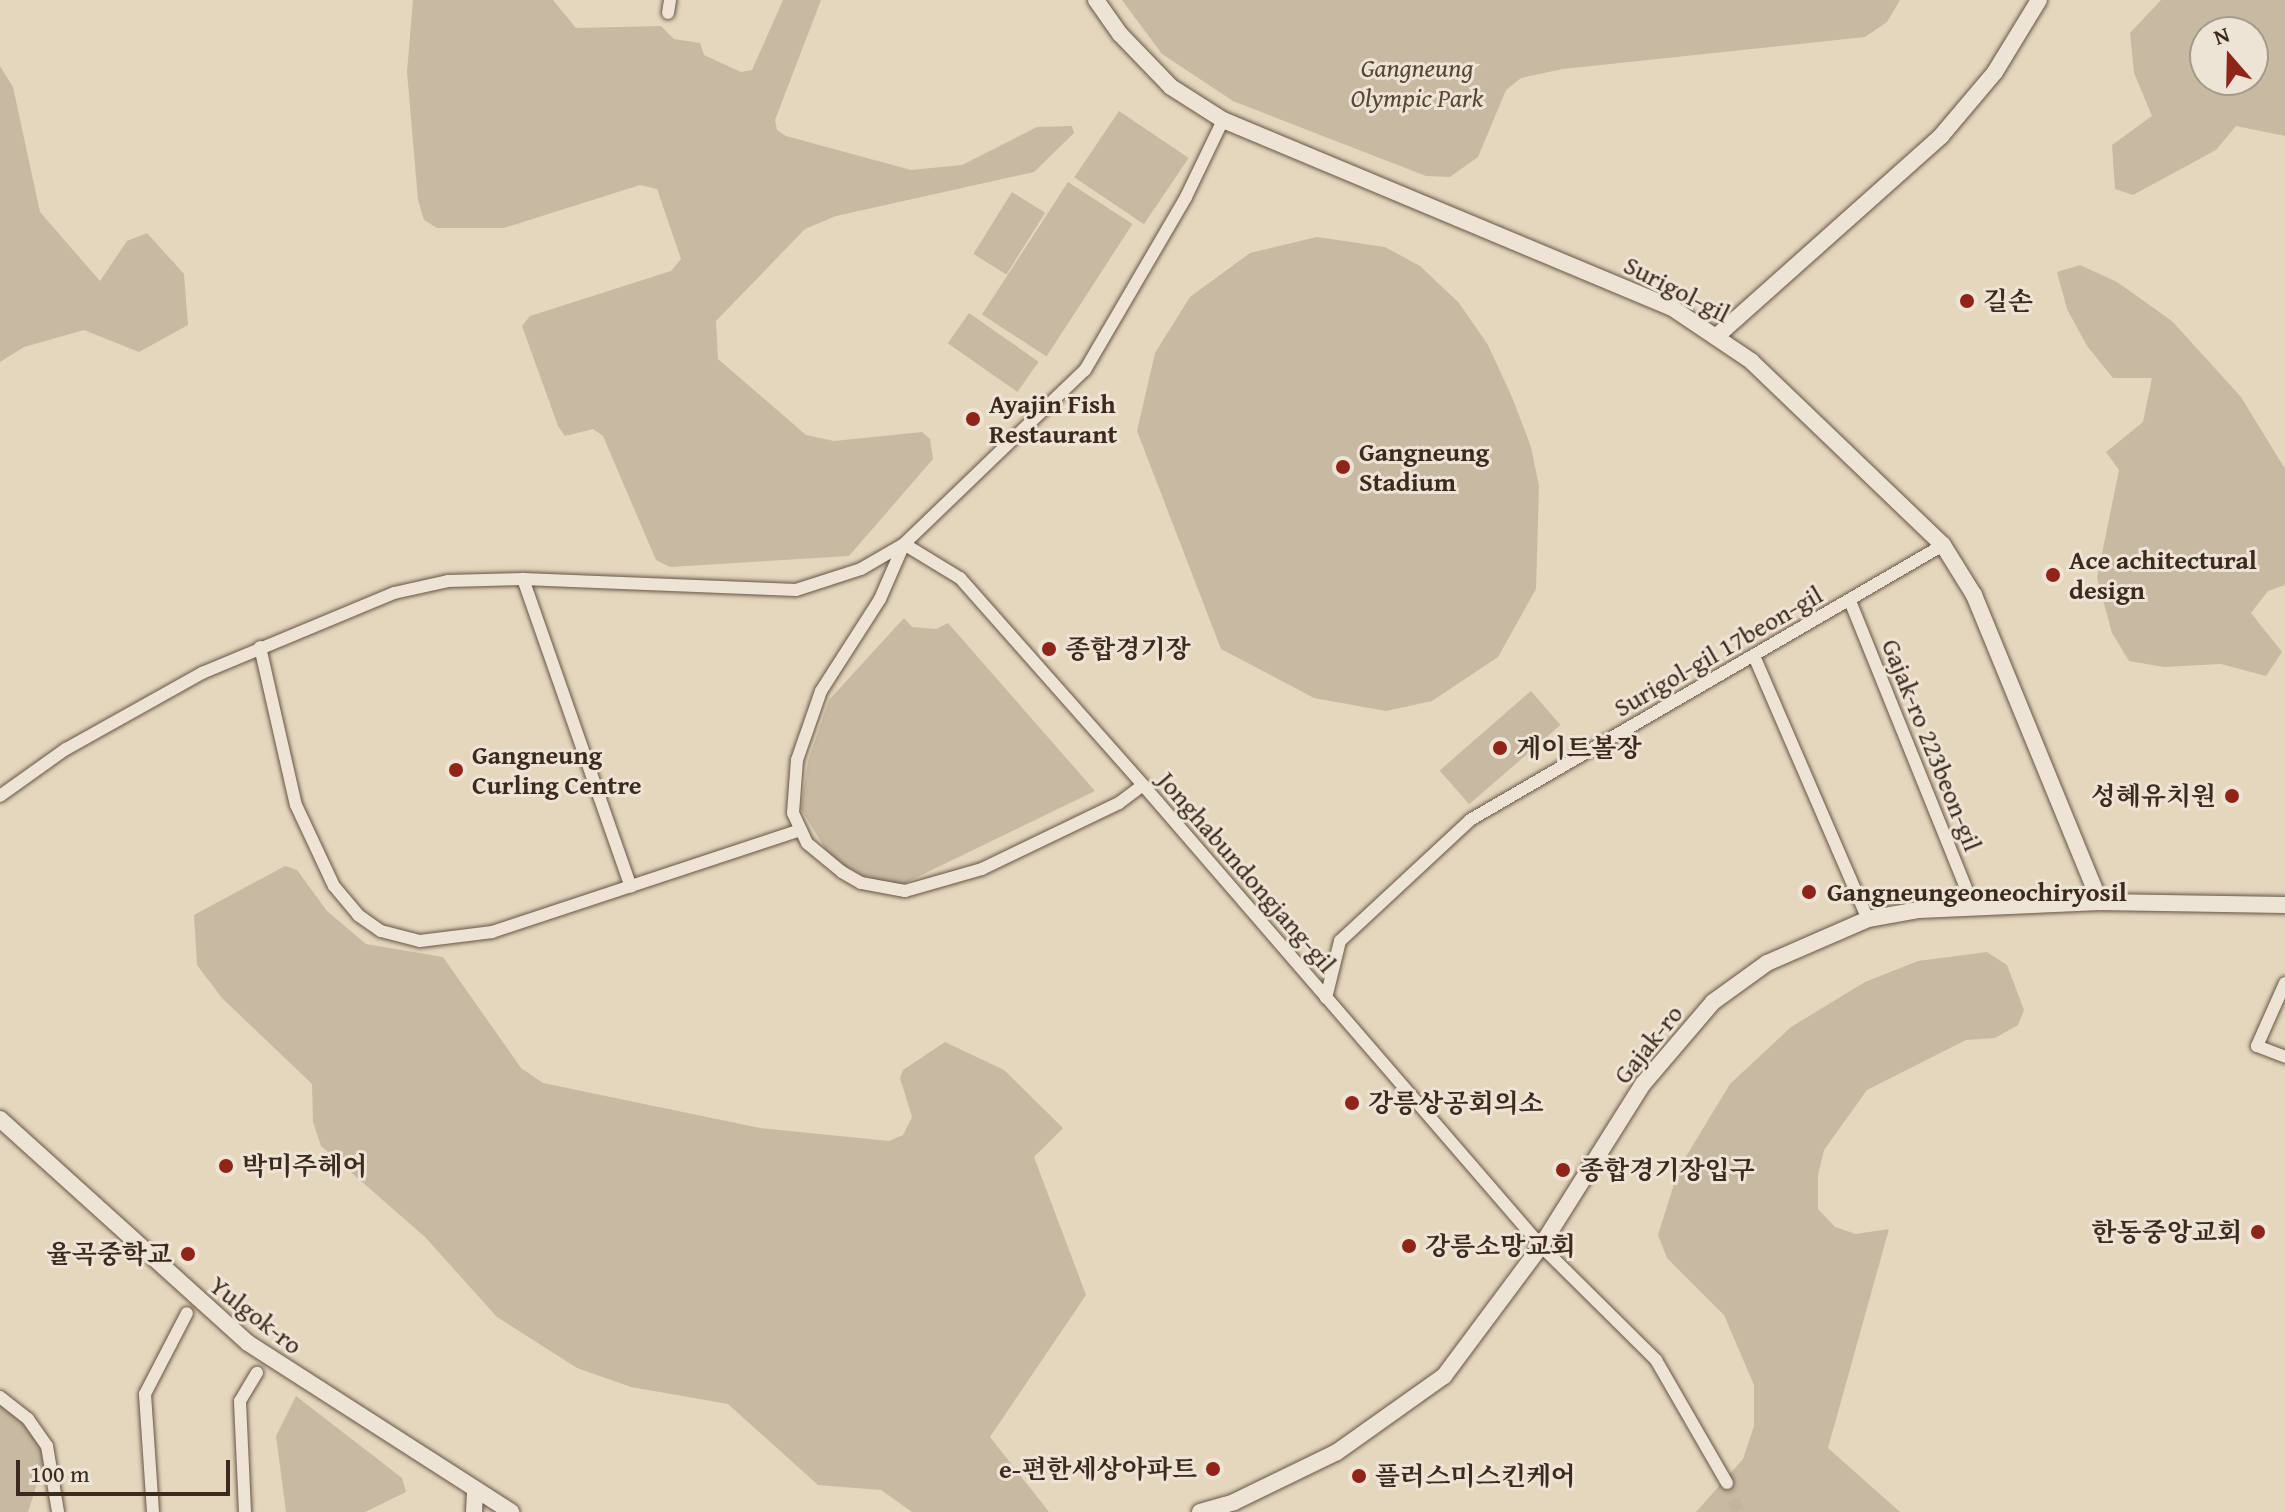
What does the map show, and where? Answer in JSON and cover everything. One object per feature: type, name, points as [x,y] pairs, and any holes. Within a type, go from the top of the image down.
[{"type":"street","name":"Surigol-gil","points":[[1096,0],[1120,34],[1171,87],[1223,120],[1671,307],[1718,335],[1943,545],[1974,595],[2100,902]]},
{"type":"street","points":[[1718,335],[1941,136],[1995,72],[2039,0]]},
{"type":"street","points":[[0,796],[120,718],[260,647],[394,593],[448,581],[523,579],[796,590],[861,569],[904,544],[1085,370],[1186,197],[1223,120]]},
{"type":"street","points":[[904,544],[880,599],[840,655],[805,730],[794,787],[798,831],[823,858],[861,883],[905,891],[982,869],[1119,803],[1143,785]]},
{"type":"street","name":"Jonghabundongjang-gil","points":[[904,544],[960,578],[1541,1246],[1656,1360],[1727,1483]]},
{"type":"street","name":"Surigol-gil 17beon-gil","points":[[1326,998],[1340,941],[1470,820],[1943,545]]},
{"type":"street","points":[[523,579],[631,887]]},
{"type":"street","name":"Gajak-ro 223beon-gil","points":[[1850,601],[1973,906]]},
{"type":"street","points":[[260,647],[284,771],[300,813],[334,886],[358,915],[381,931],[420,941],[454,940],[631,887],[798,831]]},
{"type":"street","points":[[1754,656],[1868,919]]},
{"type":"street","name":"Gajak-ro","points":[[1200,1512],[1234,1502],[1337,1452],[1444,1376],[1541,1246],[1643,1084],[1713,1002],[1767,963],[1868,919],[1973,906],[2100,902],[2285,905]]},
{"type":"street","points":[[2285,983],[2257,1046],[2285,1057]]},
{"type":"street","name":"Yulgok-ro","points":[[0,1119],[248,1343],[511,1512]]},
{"type":"street","points":[[153,1512],[145,1394],[187,1313]]},
{"type":"street","points":[[245,1512],[240,1401],[257,1373]]},
{"type":"street","points":[[0,1397],[28,1419],[47,1446],[58,1512]]},
{"type":"street","points":[[474,1512],[475,1490]]},
{"type":"green space","points":[[413,0],[553,0],[576,28],[661,26],[674,39],[700,43],[704,55],[741,72],[752,70],[783,0],[821,0],[775,120],[777,130],[786,136],[911,170],[962,165],[1037,127],[1072,126],[1074,133],[1034,172],[836,216],[805,229],[716,321],[718,359],[806,435],[834,441],[922,432],[930,439],[933,459],[849,556],[670,567],[656,560],[603,436],[593,429],[565,436],[558,426],[522,326],[530,316],[671,271],[681,259],[657,189],[640,185],[504,228],[437,228],[424,220],[418,200],[407,72]]},
{"type":"green space","name":"Gangneung Olympic Park","points":[[1122,0],[1900,0],[1887,22],[1865,37],[1563,69],[1521,78],[1506,90],[1478,157],[1450,177],[1426,176],[1233,101],[1162,54]]},
{"type":"green space","points":[[2161,0],[2285,0],[2285,136],[2236,126],[2216,150],[2133,195],[2115,189],[2112,145],[2152,116],[2134,73],[2130,33]]},
{"type":"green space","points":[[0,66],[13,87],[40,212],[100,281],[127,241],[147,233],[184,274],[188,325],[139,352],[84,330],[24,347],[0,362]]},
{"type":"green space","points":[[1119,111],[1189,158],[1144,224],[1074,177]]},
{"type":"green space","points":[[1068,182],[1133,224],[1047,356],[982,315]]},
{"type":"green space","points":[[1012,192],[1045,213],[1006,275],[973,254]]},
{"type":"green space","name":"Gangneung Stadium","points":[[1317,237],[1385,247],[1420,266],[1459,303],[1488,345],[1512,397],[1531,447],[1539,486],[1536,589],[1498,657],[1432,701],[1386,711],[1314,698],[1221,649],[1137,431],[1155,353],[1190,297],[1250,253]]},
{"type":"green space","points":[[2080,265],[2117,282],[2172,321],[2241,397],[2285,469],[2285,585],[2268,591],[2251,613],[2282,652],[2266,676],[2221,664],[2164,667],[2129,661],[2112,633],[2097,578],[2119,470],[2106,452],[2143,422],[2152,378],[2113,378],[2087,346],[2067,309],[2057,272]]},
{"type":"green space","points":[[969,313],[1039,362],[1017,392],[948,343]]},
{"type":"green space","points":[[904,618],[912,627],[936,629],[948,623],[1095,791],[899,886],[863,876],[831,858],[801,809],[808,761],[829,700]]},
{"type":"green space","name":"게이트볼장","points":[[1531,691],[1561,725],[1469,804],[1440,770]]},
{"type":"green space","points":[[285,866],[297,870],[327,911],[366,944],[443,957],[521,1068],[543,1083],[760,1128],[889,1141],[903,1135],[912,1117],[900,1078],[903,1070],[945,1042],[1004,1070],[1063,1128],[1034,1157],[1086,1295],[990,1437],[1049,1512],[912,1512],[881,1490],[818,1485],[728,1404],[631,1387],[577,1368],[497,1317],[425,1237],[321,1146],[313,1122],[312,1084],[222,998],[197,965],[194,915]]},
{"type":"green space","points":[[1987,952],[2007,965],[2024,1010],[2018,1025],[1995,1038],[1966,1040],[1867,1090],[1824,1150],[1818,1175],[1818,1209],[1835,1227],[1856,1234],[1889,1229],[1828,1448],[1900,1512],[1696,1512],[1743,1459],[1754,1426],[1754,1385],[1724,1315],[1667,1258],[1658,1235],[1679,1168],[1730,1084],[1791,1027],[1865,982],[1918,961]]},
{"type":"green space","points":[[0,1396],[24,1408],[46,1456],[28,1512],[0,1512]]},
{"type":"green space","points":[[296,1396],[402,1478],[406,1492],[365,1512],[286,1512],[276,1436]]},
{"type":"tunnel","points":[[1727,1483],[1739,1512]]},
{"type":"place","name":"길손","points":[[1967,301]]},
{"type":"place","name":"Ayajin Fish Restaurant","points":[[973,419]]},
{"type":"place","name":"Gangneung Stadium","points":[[1343,467]]},
{"type":"place","name":"Ace achitectural design","points":[[2053,575]]},
{"type":"place","name":"종합경기장","points":[[1049,649]]},
{"type":"place","name":"게이트볼장","points":[[1500,748]]},
{"type":"place","name":"Gangneung Curling Centre","points":[[456,770]]},
{"type":"place","name":"성혜유치원","points":[[2232,796]]},
{"type":"place","name":"Gangneungeoneochiryosil","points":[[1809,892]]},
{"type":"place","name":"강릉상공회의소","points":[[1352,1103]]},
{"type":"place","name":"박미주헤어","points":[[226,1166]]},
{"type":"place","name":"종합경기장입구","points":[[1563,1170]]},
{"type":"place","name":"한동중앙교회","points":[[2258,1232]]},
{"type":"place","name":"강릉소망교회","points":[[1409,1246]]},
{"type":"place","name":"율곡중학교","points":[[188,1254]]},
{"type":"place","name":"e-편한세상아파트","points":[[1213,1469]]},
{"type":"place","name":"플러스미스킨케어","points":[[1359,1476]]}]
